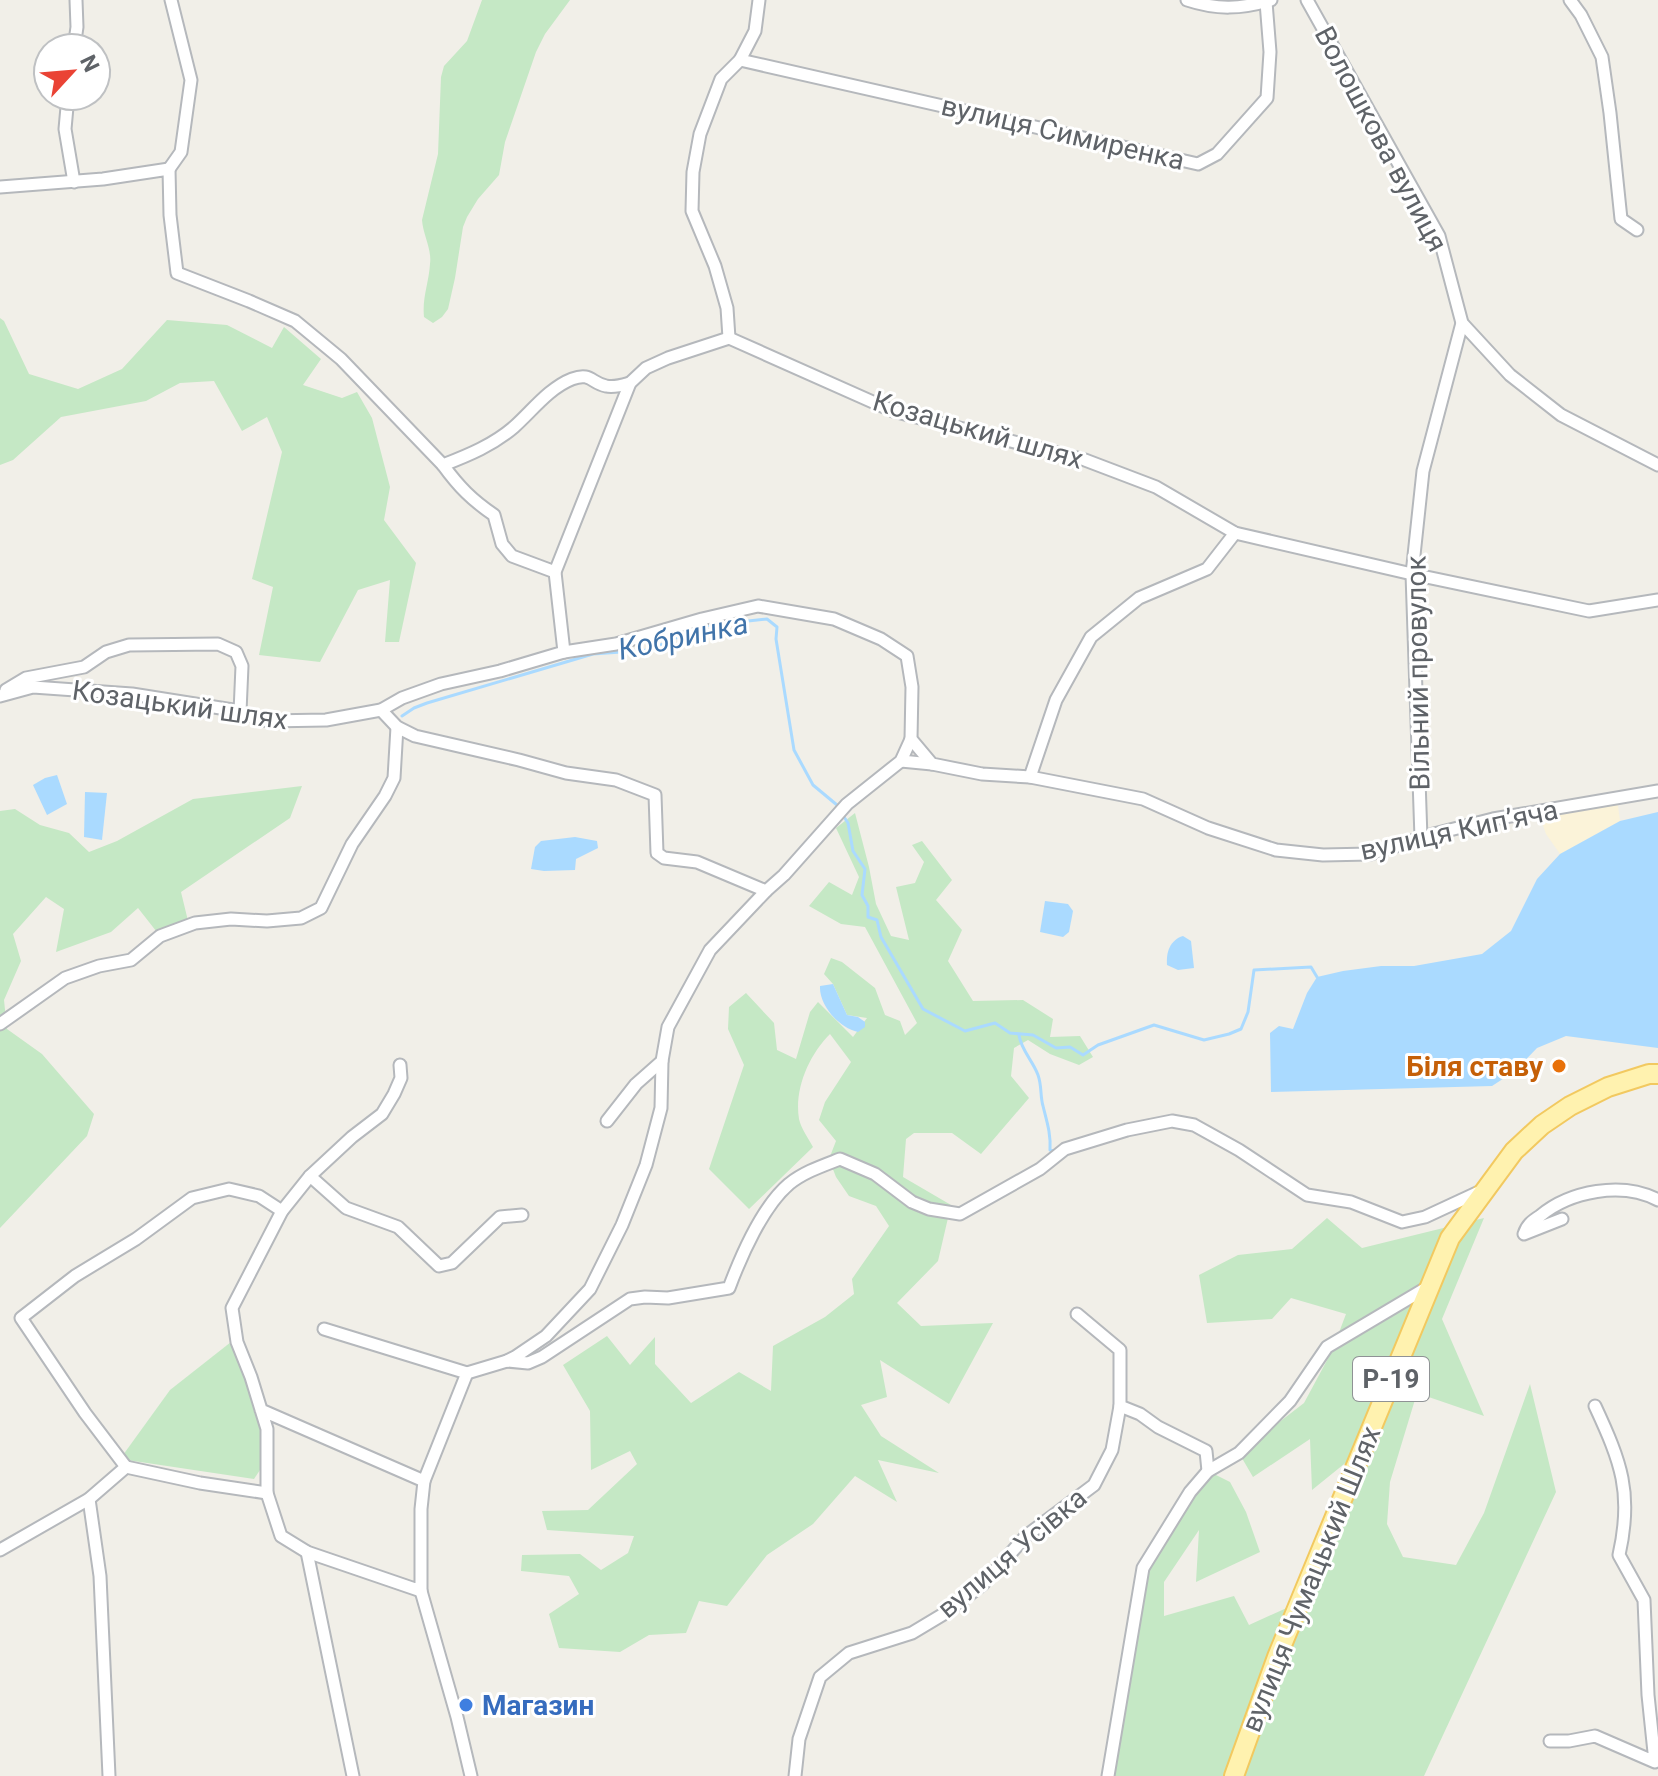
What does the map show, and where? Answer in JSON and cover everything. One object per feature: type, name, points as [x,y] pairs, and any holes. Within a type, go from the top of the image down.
[{"type":"main road","name":"вулиця Чумацький Шлях","points":[[1234,1776],[1282,1643],[1450,1238],[1514,1151],[1542,1125],[1570,1106],[1608,1087],[1658,1074]]},
{"type":"street","points":[[76,0],[76,32]]},
{"type":"street","points":[[171,0],[191,80],[181,152],[169,169],[170,215],[177,273],[295,321],[341,359],[443,465],[459,487],[494,515],[502,544],[512,556],[555,572]]},
{"type":"street","points":[[324,1329],[467,1373],[507,1361],[546,1336],[590,1289],[622,1225],[646,1165],[661,1108],[662,1061],[668,1027],[710,950],[784,875],[847,804],[901,761],[911,739],[912,687],[907,656],[881,639],[834,619],[758,606],[616,644],[564,652],[555,572],[630,383],[646,368],[668,358],[729,338],[727,308],[715,266],[692,211],[693,172],[700,134],[721,79],[740,60],[755,31],[759,0]]},
{"type":"street","points":[[1187,0],[1205,6],[1240,8],[1269,1]]},
{"type":"street","name":"Волошкова вулиця","points":[[1307,0],[1439,236],[1462,323],[1510,375],[1561,415],[1658,465]]},
{"type":"street","points":[[1570,0],[1602,57],[1621,219],[1637,230]]},
{"type":"street","name":"вулиця Симиренка","points":[[740,60],[1198,164],[1217,154],[1267,98],[1269,1]]},
{"type":"street","points":[[67,112],[65,129],[74,182]]},
{"type":"street","points":[[0,187],[74,182],[169,169]]},
{"type":"street","name":"Вільний провулок","points":[[1421,838],[1412,574],[1423,471],[1462,323]]},
{"type":"street","name":"Козацький шлях","points":[[729,338],[893,411],[1099,465],[1156,487],[1235,533],[1589,611],[1658,600]]},
{"type":"street","points":[[443,465],[488,445],[562,384],[575,378],[591,377],[603,386],[630,383]]},
{"type":"street","points":[[1030,777],[1056,700],[1091,637],[1139,598],[1207,569],[1235,533]]},
{"type":"street","points":[[0,694],[26,678],[84,667],[106,652],[129,645],[218,644],[236,652],[242,666],[240,712]]},
{"type":"street","name":"Козацький шлях","points":[[0,694],[33,687],[132,694],[240,712],[268,721],[326,720],[381,710],[402,698],[441,684],[564,652]]},
{"type":"street","points":[[381,710],[397,727],[415,736],[566,773],[616,780],[655,795],[657,853],[664,858],[697,862],[766,891]]},
{"type":"street","points":[[0,1024],[65,978],[99,966],[131,960],[160,936],[195,923],[301,918],[321,908],[352,844],[394,778],[397,727]]},
{"type":"street","points":[[911,739],[932,764]]},
{"type":"street","name":"вулиця Кипʼяча","points":[[901,761],[982,774],[1030,777],[1143,799],[1208,828],[1276,850],[1323,855],[1370,854],[1493,819],[1658,791]]},
{"type":"street","points":[[607,1121],[636,1084],[662,1061]]},
{"type":"street","points":[[400,1065],[401,1078],[382,1114],[310,1176],[282,1211],[232,1308],[237,1342],[267,1429],[267,1493],[281,1536],[307,1552],[421,1591]]},
{"type":"street","points":[[507,1361],[528,1363],[542,1357],[630,1299],[668,1298],[729,1288],[770,1204],[789,1184],[815,1168],[840,1159],[875,1174],[912,1202],[929,1209],[960,1214],[1040,1169],[1065,1149],[1127,1130],[1172,1121],[1194,1125],[1239,1150],[1307,1195],[1351,1202],[1402,1222],[1425,1217],[1486,1189]]},
{"type":"street","points":[[310,1176],[346,1208],[398,1227],[439,1266],[452,1263],[500,1217],[522,1215]]},
{"type":"street","points":[[267,1493],[126,1467],[85,1413],[21,1318],[75,1276],[136,1239],[192,1198],[229,1189],[259,1196],[282,1211]]},
{"type":"street","points":[[1562,1219],[1524,1234],[1526,1226],[1551,1207],[1590,1192],[1629,1191],[1658,1200]]},
{"type":"street","points":[[1108,1776],[1143,1568],[1190,1492],[1208,1471],[1239,1453],[1290,1401],[1327,1347],[1430,1286]]},
{"type":"street","name":"вулиця Усівка","points":[[795,1776],[799,1739],[820,1677],[849,1653],[912,1633],[947,1612],[983,1584],[1026,1536],[1094,1485],[1112,1450],[1120,1406],[1120,1350],[1077,1314]]},
{"type":"street","points":[[467,1373],[424,1481],[421,1591],[471,1776]]},
{"type":"street","points":[[1120,1406],[1206,1451],[1208,1471]]},
{"type":"street","points":[[1595,1406],[1614,1447],[1624,1483],[1625,1530],[1619,1555],[1644,1600],[1648,1695],[1656,1764]]},
{"type":"street","points":[[261,1410],[424,1481]]},
{"type":"street","points":[[0,1550],[89,1499],[126,1467]]},
{"type":"street","points":[[89,1499],[100,1576],[109,1776]]},
{"type":"street","points":[[307,1552],[353,1776]]},
{"type":"street","points":[[1550,1741],[1595,1736],[1656,1764]]},
{"type":"green space","points":[[482,0],[570,0],[536,52],[505,142],[499,175],[467,217],[448,309],[433,323],[424,317],[430,258],[422,220],[438,154],[441,77],[444,66],[467,41]]},
{"type":"green space","points":[[0,318],[29,374],[78,389],[122,369],[167,320],[227,325],[272,348],[284,327],[321,359],[303,385],[342,398],[357,392],[372,418],[390,487],[384,520],[416,563],[399,642],[385,642],[390,580],[358,590],[320,662],[259,655],[273,587],[252,579],[282,452],[267,417],[242,431],[214,381],[180,383],[146,401],[61,417],[13,460],[0,465]]},
{"type":"green space","points":[[302,786],[290,818],[181,892],[189,925],[160,936],[138,908],[111,932],[56,952],[64,909],[46,897],[13,934],[21,961],[4,1000],[7,1029],[42,1054],[94,1114],[87,1136],[0,1228],[0,811],[15,809],[40,825],[69,833],[89,852],[117,841],[193,799]]},
{"type":"green space","points":[[855,813],[876,904],[891,936],[909,940],[896,887],[915,883],[924,862],[912,845],[922,841],[952,880],[936,900],[962,930],[948,961],[973,1001],[1023,1000],[1053,1019],[1050,1037],[1080,1036],[1093,1057],[1079,1065],[1050,1054],[1028,1040],[1014,1048],[1011,1076],[1029,1098],[981,1154],[952,1133],[914,1133],[906,1139],[903,1177],[951,1205],[938,1261],[897,1303],[921,1326],[993,1323],[949,1404],[880,1360],[887,1397],[861,1405],[881,1436],[939,1473],[878,1460],[897,1502],[855,1476],[813,1524],[767,1555],[727,1606],[699,1601],[686,1633],[649,1635],[620,1652],[559,1648],[549,1614],[579,1594],[569,1576],[521,1571],[522,1555],[580,1554],[601,1570],[628,1553],[634,1536],[547,1530],[542,1511],[588,1510],[637,1464],[630,1451],[591,1470],[590,1411],[563,1365],[607,1336],[630,1365],[655,1337],[655,1364],[691,1403],[739,1372],[771,1391],[773,1346],[825,1317],[854,1294],[852,1279],[889,1226],[876,1206],[849,1196],[836,1177],[829,1159],[836,1141],[819,1120],[825,1102],[851,1062],[830,1034],[810,1062],[799,1096],[799,1119],[813,1147],[749,1209],[709,1169],[744,1065],[728,1029],[729,1007],[746,993],[774,1023],[777,1050],[796,1059],[810,1012],[818,1002],[853,1037],[867,1018],[847,1015],[833,984],[824,974],[831,958],[842,962],[875,988],[885,1015],[900,1021],[905,1035],[917,1023],[865,927],[841,924],[809,906],[829,882],[852,895],[859,877],[836,828]]},
{"type":"green space","points":[[1327,1218],[1362,1248],[1484,1218],[1442,1319],[1484,1416],[1417,1393],[1390,1482],[1387,1524],[1403,1557],[1456,1565],[1484,1513],[1530,1384],[1556,1492],[1424,1776],[1108,1776],[1143,1568],[1208,1471],[1230,1482],[1246,1512],[1260,1552],[1196,1582],[1199,1530],[1164,1582],[1164,1616],[1234,1596],[1249,1625],[1311,1597],[1375,1439],[1312,1490],[1310,1439],[1253,1477],[1239,1453],[1304,1403],[1332,1351],[1346,1314],[1291,1298],[1272,1319],[1207,1323],[1199,1275],[1238,1255],[1292,1249]]},
{"type":"green space","points":[[231,1342],[252,1389],[262,1428],[264,1464],[254,1479],[127,1460],[123,1455],[170,1390]]},
{"type":"sand","points":[[1617,798],[1620,821],[1560,854],[1546,834],[1538,811]]},
{"type":"water","points":[[57,775],[67,804],[47,815],[33,785]]},
{"type":"water","points":[[85,792],[107,793],[102,840],[84,837]]},
{"type":"water","points":[[1658,812],[1658,1048],[1566,1036],[1537,1048],[1515,1071],[1492,1086],[1271,1092],[1270,1033],[1279,1026],[1293,1029],[1317,977],[1381,966],[1414,966],[1482,954],[1511,931],[1537,879],[1560,854],[1620,821]]},
{"type":"water","points":[[575,837],[597,841],[598,848],[576,859],[575,870],[531,869],[535,847],[541,841]]},
{"type":"water","points":[[1045,901],[1068,904],[1073,911],[1069,932],[1063,937],[1040,932]]},
{"type":"water","points":[[1183,936],[1191,941],[1194,968],[1178,970],[1167,965],[1167,956],[1172,944]]},
{"type":"water","points":[[833,984],[847,1015],[865,1022],[865,1027],[858,1032],[837,1021],[823,1001],[820,986]]},
{"type":"waterway","name":"Кобринка","points":[[402,716],[427,703],[593,654],[649,650],[703,626],[767,619],[777,627],[776,639],[794,750],[813,785],[837,805]]},
{"type":"waterway","name":"Кобринка","points":[[844,817],[853,851],[865,869],[862,895],[868,906],[868,917],[877,920],[881,937],[923,1009],[965,1031],[995,1023],[1010,1033],[1033,1035],[1056,1048],[1070,1047],[1083,1055],[1098,1045],[1154,1025],[1204,1040],[1241,1029],[1248,1012],[1254,970],[1311,967],[1317,977]]},
{"type":"waterway","points":[[1019,1035],[1039,1079],[1050,1150],[1054,1151]]},
{"type":"place","name":"Біля ставу","points":[[1559,1066]]},
{"type":"place","name":"Магазин","points":[[466,1705]]}]
